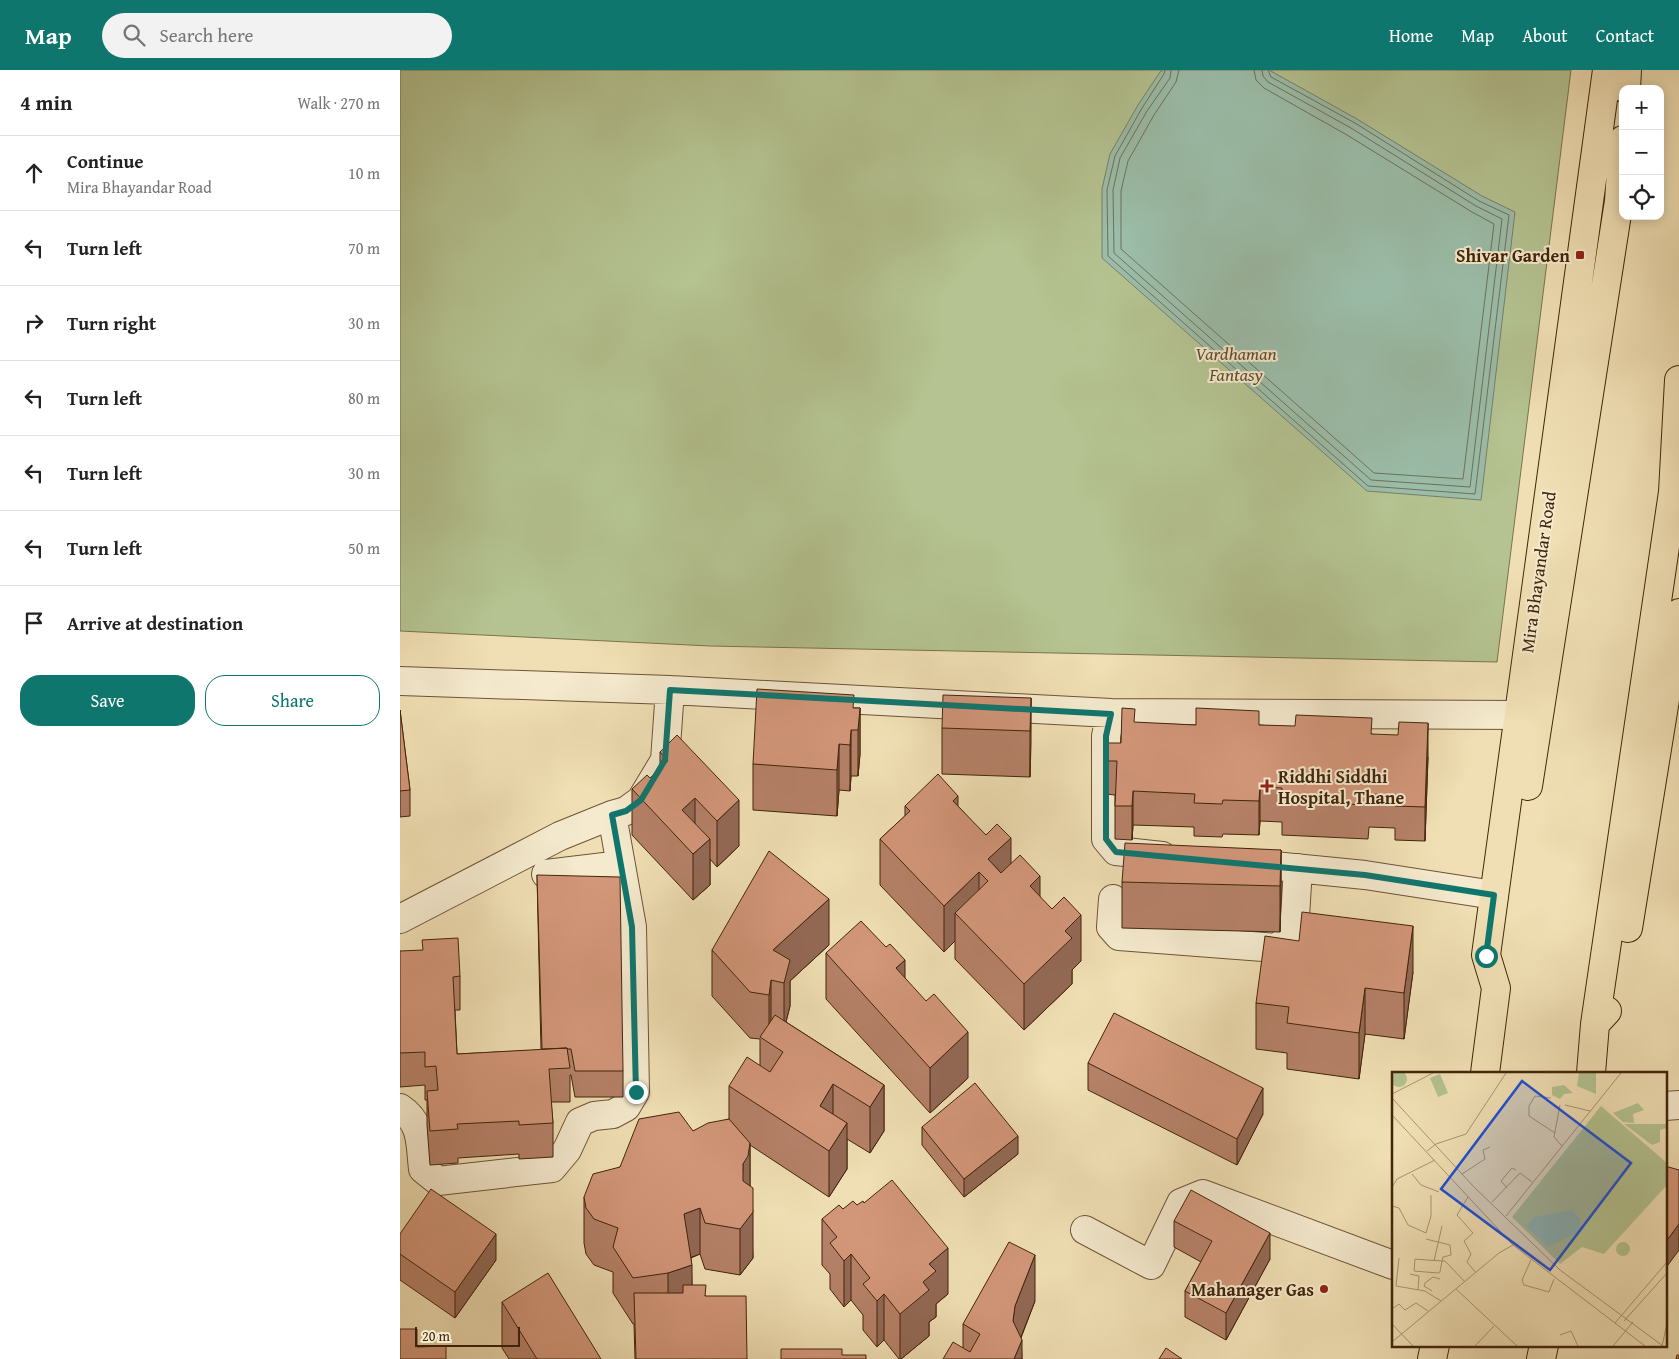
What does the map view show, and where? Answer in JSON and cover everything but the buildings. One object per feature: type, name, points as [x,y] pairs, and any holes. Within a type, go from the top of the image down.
[{"type":"main road","name":"Mira Bhayandar Road","points":[[1485,1072],[1496,988],[1486,956],[1607,70]]},
{"type":"main road","points":[[1626,85],[1627,70]]},
{"type":"main road","points":[[1496,988],[1619,201],[1621,175]]},
{"type":"main road","points":[[1591,1072],[1595,1024],[1673,492],[1679,380]]},
{"type":"main road","points":[[1595,1024],[1616,1000],[1679,613]]},
{"type":"main road","points":[[1432,1359],[1435,1346]]},
{"type":"main road","points":[[1541,1359],[1544,1346]]},
{"type":"street","points":[[400,681],[670,690],[1111,714],[1519,715]]},
{"type":"street","points":[[400,919],[560,836],[626,811],[641,800],[665,760],[670,690]]},
{"type":"street","points":[[1111,714],[1106,736],[1106,839],[1116,852],[1183,858]]},
{"type":"street","points":[[400,1108],[409,1114],[419,1129],[423,1169],[438,1181],[552,1168],[567,1150],[580,1122],[594,1116],[613,1114],[626,1107],[636,1092],[632,927],[612,815]]},
{"type":"street","points":[[560,836],[557,873],[621,866]]},
{"type":"street","points":[[1221,861],[1365,875],[1494,895]]},
{"type":"street","points":[[1113,899],[1111,927],[1119,936],[1277,948],[1294,933],[1298,868]]},
{"type":"street","points":[[1666,1106],[1679,1105]]},
{"type":"street","points":[[1085,1230],[1151,1264],[1181,1203],[1203,1194],[1392,1264]]},
{"type":"green space","name":"Vardhaman Fantasy","points":[[400,70],[1571,70],[1497,662],[710,646],[400,631]]},
{"type":"water","points":[[1163,70],[1269,70],[1357,119],[1482,196],[1515,212],[1481,500],[1367,491],[1102,258],[1102,189],[1110,154],[1138,105]]},
{"type":"place","name":"Shivar Garden","points":[[1580,255]]},
{"type":"place","name":"Riddhi Siddhi Hospital, Thane","points":[[1267,786]]},
{"type":"place","name":"Mahanager Gas","points":[[1324,1289]]},
{"type":"route","points":[[636,1092],[632,927],[612,815],[626,811],[641,800],[665,760],[670,690],[1111,714],[1106,736],[1106,839],[1116,852],[1365,875],[1494,895],[1486,956]]}]
